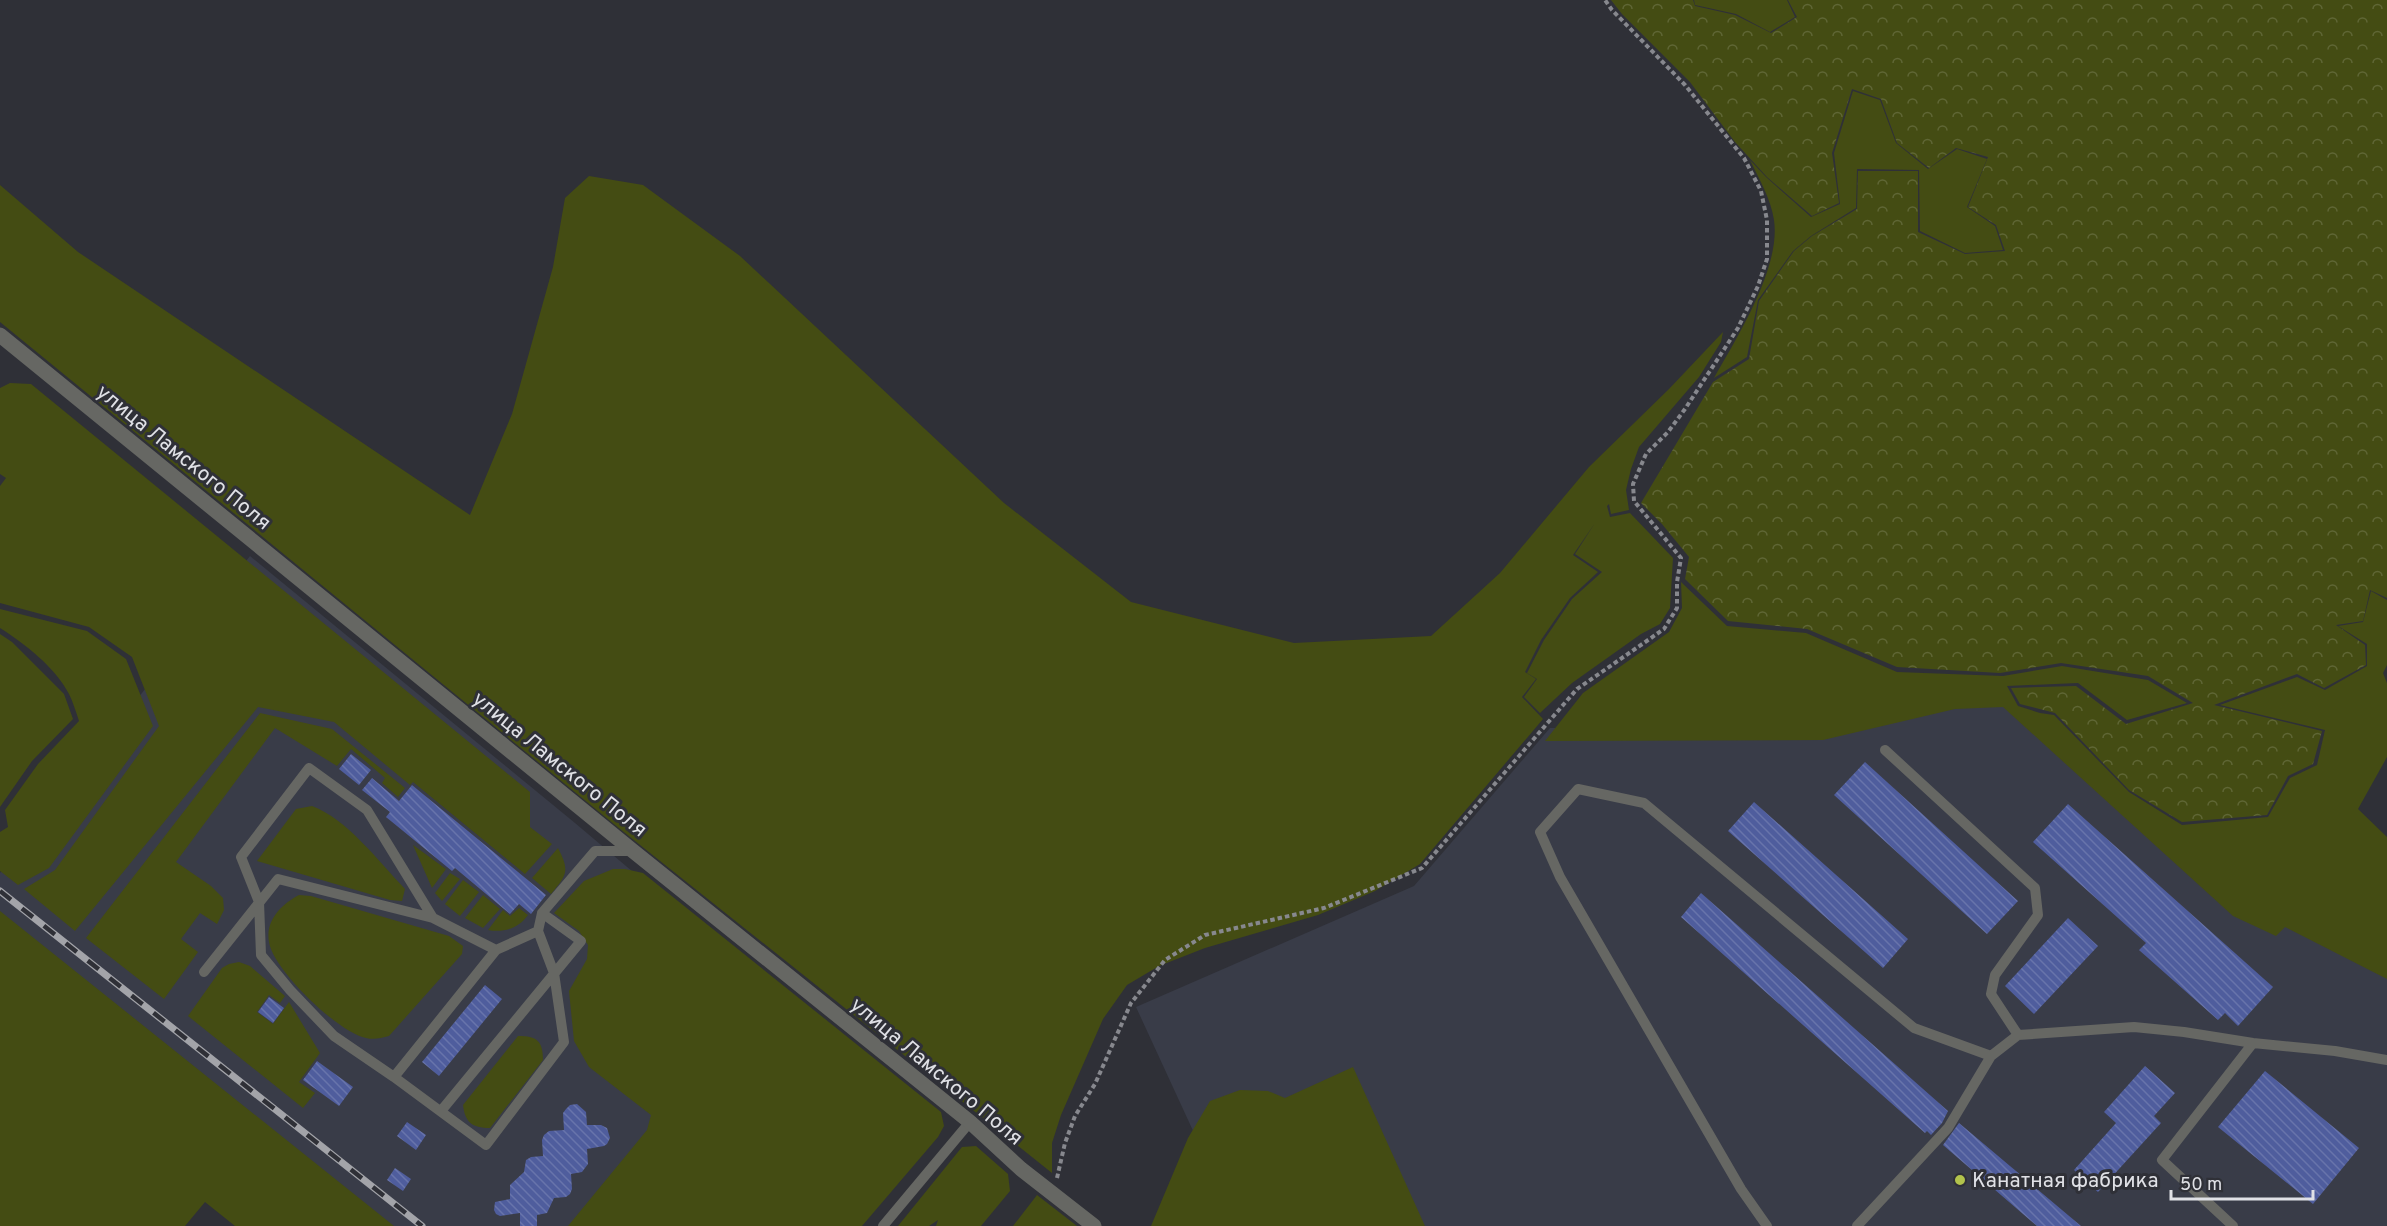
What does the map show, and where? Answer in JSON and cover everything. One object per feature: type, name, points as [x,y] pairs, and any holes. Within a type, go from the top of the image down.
[{"type":"street","name":"улица Ламского Поля","points":[[0,335],[633,851],[970,1122],[1021,1169],[1094,1226]]},
{"type":"lane","points":[[1885,750],[2035,888],[2038,915],[1995,975],[1991,994],[2019,1035]]},
{"type":"lane","points":[[433,918],[367,810],[309,768],[242,857],[259,902],[261,955],[290,990],[334,1036],[486,1145],[564,1042],[554,973],[538,931],[542,913],[595,851],[633,851]]},
{"type":"lane","points":[[1767,1226],[1735,1178],[1560,877],[1540,832],[1578,789],[1644,803],[1914,1028],[1991,1056]]},
{"type":"lane","points":[[204,972],[278,879],[433,918],[496,950]]},
{"type":"lane","points":[[441,1111],[581,941],[542,913]]},
{"type":"lane","points":[[394,1077],[496,950],[538,931]]},
{"type":"lane","points":[[1857,1226],[1948,1128],[1991,1056],[2019,1035],[2134,1027],[2335,1051],[2387,1060]]},
{"type":"lane","points":[[2233,1226],[2162,1160],[2253,1043]]},
{"type":"lane","points":[[883,1226],[970,1122]]},
{"type":"path","points":[[1054,1194],[1065,1143],[1075,1116],[1095,1084],[1131,1003],[1165,960],[1205,935],[1324,908],[1422,868],[1577,689],[1665,629],[1677,608],[1680,558],[1634,501],[1633,484],[1646,454],[1668,432],[1685,409],[1738,328],[1758,286],[1767,258],[1767,220],[1761,191],[1744,158],[1685,85],[1605,0]]},
{"type":"shaded area","points":[[250,556],[575,823],[914,1109],[817,1226],[340,1226],[0,960],[0,873]]},
{"type":"shaded area","points":[[2006,697],[2246,907],[2387,966],[2387,1226],[1419,1226],[1195,1135],[1136,1007],[1414,886],[1550,728],[1792,728]]},
{"type":"green space","points":[[1611,0],[1693,0],[1695,6],[1735,15],[1771,33],[1797,17],[1788,0],[2387,0],[2387,598],[2370,590],[2363,621],[2336,625],[2365,645],[2366,665],[2324,688],[2297,674],[2214,705],[2322,731],[2313,764],[2288,776],[2267,815],[2182,822],[2129,790],[2055,713],[2020,704],[2011,688],[2076,686],[2126,724],[2193,703],[2148,676],[2061,663],[2000,673],[1897,667],[1807,629],[1728,621],[1685,579],[1689,557],[1641,503],[1713,382],[1749,359],[1759,301],[1794,251],[1812,236],[1857,209],[1858,171],[1918,171],[1918,232],[1965,254],[2005,251],[1996,225],[1968,207],[1988,157],[1956,148],[1929,168],[1897,143],[1881,99],[1852,89],[1832,153],[1839,203],[1812,216],[1767,177],[1735,142],[1690,82]]},
{"type":"green space","points":[[1694,0],[1787,0],[1795,17],[1770,32],[1736,14],[1695,5]]},
{"type":"green space","points":[[1853,91],[1880,100],[1896,143],[1928,169],[1957,149],[1987,159],[1967,207],[1995,226],[2003,250],[1965,253],[1920,231],[1919,170],[1857,169],[1856,208],[1811,236],[1793,251],[1758,300],[1747,357],[1714,378],[1745,323],[1771,259],[1774,220],[1764,189],[1750,160],[1811,217],[1840,204],[1834,153]]},
{"type":"green space","points":[[589,176],[643,185],[740,256],[1004,503],[1131,602],[1294,643],[1431,636],[1500,573],[1589,467],[1669,389],[1723,332],[1721,342],[1699,377],[1639,447],[1626,490],[1629,510],[1611,514],[1609,504],[1607,506],[1610,517],[1630,513],[1673,558],[1670,608],[1660,624],[1641,634],[1572,683],[1540,713],[1524,697],[1537,679],[1527,673],[1544,640],[1572,599],[1602,572],[1575,554],[1595,523],[1573,555],[1598,572],[1570,598],[1541,640],[1525,672],[1536,679],[1522,697],[1543,719],[1420,864],[1375,891],[1318,915],[1205,948],[1159,966],[1127,985],[1103,1019],[1061,1115],[1052,1143],[1052,1173],[620,829],[0,322],[0,185],[78,252],[470,515],[512,414],[553,267],[565,198]]},
{"type":"green space","points":[[10,383],[31,384],[530,792],[530,827],[552,844],[525,874],[413,782],[410,785],[334,722],[258,707],[75,931],[24,889],[55,870],[159,726],[132,657],[89,627],[0,603],[0,486],[6,478],[0,474],[0,388]]},
{"type":"green space","points":[[1681,582],[1727,626],[1806,633],[1897,672],[2003,676],[2062,666],[2148,680],[2187,703],[2127,720],[2078,683],[2007,686],[2018,706],[2054,715],[2129,792],[2182,825],[2268,817],[2290,778],[2317,765],[2325,730],[2220,705],[2297,677],[2325,690],[2367,666],[2367,644],[2338,626],[2363,622],[2371,591],[2387,600],[2387,665],[2383,673],[2387,683],[2387,757],[2358,809],[2387,837],[2387,979],[2285,927],[2276,936],[2233,916],[2003,707],[1955,709],[1823,740],[1545,741],[1583,693],[1669,632],[1682,608]]},
{"type":"green space","points":[[0,609],[87,631],[126,659],[153,726],[49,868],[18,885],[0,871],[0,832],[8,827],[5,810],[38,764],[79,721],[69,694],[48,665],[0,628]]},
{"type":"green space","points":[[0,634],[12,642],[64,694],[73,719],[32,761],[0,807]]},
{"type":"green space","points":[[260,713],[332,729],[405,788],[398,797],[382,783],[385,778],[351,749],[337,766],[275,728],[176,862],[211,886],[223,898],[224,910],[217,924],[200,913],[181,939],[198,952],[164,999],[86,938]]},
{"type":"green space","points":[[312,806],[338,821],[373,854],[405,889],[402,901],[390,900],[257,861],[296,809]]},
{"type":"green space","points":[[413,845],[446,869],[432,888]]},
{"type":"green space","points":[[558,848],[564,862],[565,873],[551,894],[532,878]]},
{"type":"green space","points":[[613,869],[643,873],[941,1112],[944,1126],[938,1137],[862,1226],[568,1226],[647,1130],[651,1115],[589,1067],[574,1041],[569,991],[587,959],[588,945],[579,931],[554,913],[584,881]]},
{"type":"green space","points":[[450,873],[460,879],[442,901],[435,893]]},
{"type":"green space","points":[[463,880],[479,892],[460,916],[445,904]]},
{"type":"green space","points":[[299,895],[311,896],[449,936],[463,946],[462,954],[389,1036],[375,1039],[354,1034],[324,1013],[309,999],[273,954],[268,934],[272,920],[281,908]]},
{"type":"green space","points":[[483,895],[500,909],[483,928],[465,918]]},
{"type":"green space","points":[[519,908],[528,915],[516,926],[505,930],[488,930],[503,910],[510,916]]},
{"type":"green space","points":[[0,911],[394,1226],[235,1226],[205,1202],[185,1226],[0,1226]]},
{"type":"green space","points":[[239,962],[250,966],[285,996],[280,1003],[269,995],[257,1012],[273,1024],[289,1002],[320,1053],[299,1082],[315,1093],[303,1108],[188,1016],[222,968]]},
{"type":"green space","points":[[518,1036],[530,1037],[538,1041],[542,1048],[543,1060],[490,1128],[478,1127],[470,1123],[463,1105]]},
{"type":"green space","points":[[1353,1067],[1425,1226],[1151,1226],[1188,1138],[1210,1101],[1240,1090],[1268,1091],[1285,1098]]},
{"type":"green space","points":[[976,1146],[1008,1174],[1010,1191],[981,1226],[936,1226],[938,1220],[929,1226],[898,1226],[962,1147]]},
{"type":"green space","points":[[1037,1195],[1077,1226],[1013,1226]]},
{"type":"building","points":[[351,754],[371,770],[359,785],[339,769]]},
{"type":"building","points":[[1865,762],[2018,901],[1987,934],[1834,795]]},
{"type":"building","points":[[372,778],[399,801],[412,785],[546,895],[531,914],[519,904],[510,914],[455,868],[452,871],[386,817],[390,812],[362,790]]},
{"type":"building","points":[[1754,802],[1908,939],[1883,968],[1728,831]]},
{"type":"building","points":[[2068,804],[2273,987],[2238,1026],[2225,1013],[2218,1020],[2139,950],[2146,943],[2033,842]]},
{"type":"building","points":[[1701,893],[1948,1111],[1942,1123],[1931,1135],[1927,1131],[1925,1133],[1681,917]]},
{"type":"building","points":[[2068,918],[2098,946],[2034,1014],[2005,986]]},
{"type":"building","points":[[485,985],[502,999],[439,1076],[422,1062]]},
{"type":"building","points":[[269,997],[284,1008],[273,1023],[258,1012]]},
{"type":"building","points":[[317,1061],[353,1087],[339,1106],[303,1080]]},
{"type":"building","points":[[2145,1066],[2175,1093],[2154,1116],[2161,1123],[2098,1192],[2074,1170],[2116,1123],[2104,1112]]},
{"type":"building","points":[[2265,1071],[2359,1148],[2313,1204],[2218,1127]]},
{"type":"building","points":[[577,1104],[586,1112],[587,1125],[601,1125],[607,1128],[610,1138],[607,1144],[587,1149],[588,1164],[582,1172],[571,1174],[570,1194],[566,1197],[554,1198],[547,1213],[537,1215],[537,1226],[520,1226],[520,1213],[500,1216],[496,1214],[495,1202],[510,1199],[510,1185],[524,1172],[526,1160],[543,1156],[544,1135],[549,1131],[564,1130],[563,1113],[570,1105]]},
{"type":"building","points":[[407,1122],[426,1135],[416,1150],[397,1136]]},
{"type":"building","points":[[1959,1123],[2081,1226],[2037,1226],[1943,1145]]},
{"type":"building","points":[[395,1168],[411,1179],[403,1191],[387,1180]]},
{"type":"railway","points":[[0,891],[422,1226]]},
{"type":"place","name":"Канатная фабрика","points":[[1960,1180]]}]
